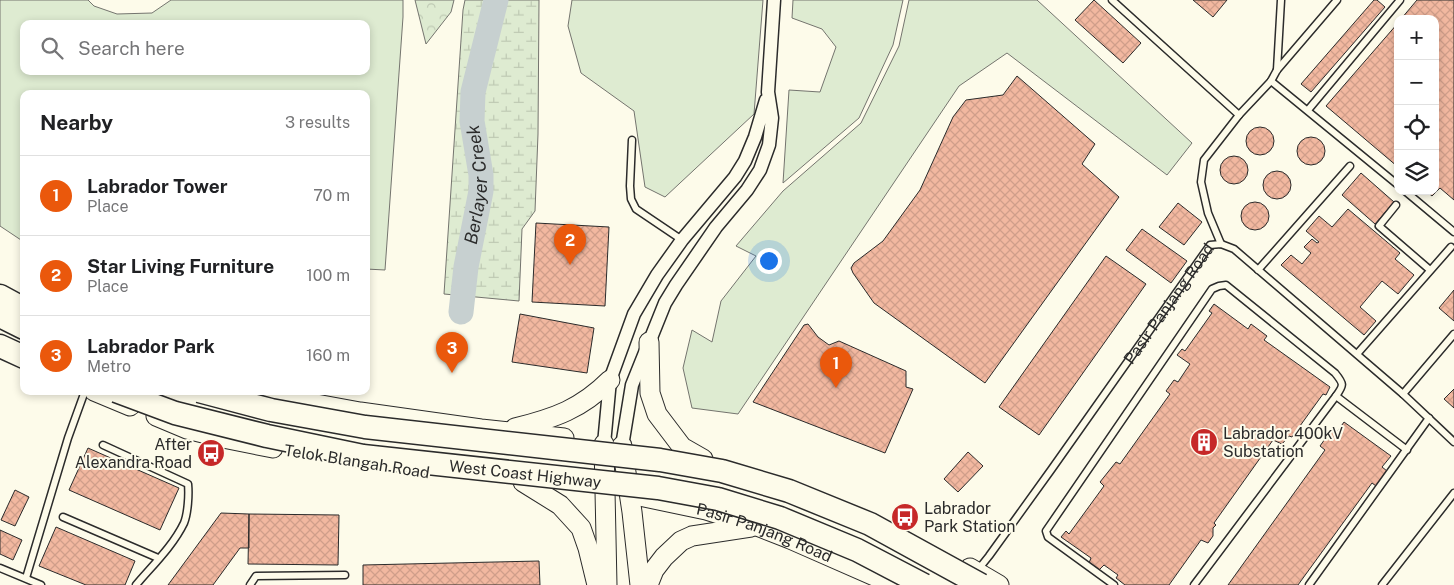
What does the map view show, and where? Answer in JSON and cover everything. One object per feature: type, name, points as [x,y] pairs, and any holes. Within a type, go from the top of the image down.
[{"type":"highway","points":[[0,296],[20,308]]},
{"type":"highway","points":[[0,316],[20,326]]},
{"type":"highway","points":[[0,346],[20,355]]},
{"type":"highway","name":"West Coast Highway","points":[[127,395],[175,413],[267,436],[363,456],[658,488],[718,499],[780,518],[857,550],[924,585]]},
{"type":"highway","name":"West Coast Highway","points":[[214,395],[271,410],[365,427],[660,460],[722,471],[789,491],[870,524],[978,578]]},
{"type":"main road","points":[[0,302],[20,310]]},
{"type":"main road","points":[[649,342],[650,393],[658,414],[682,447],[703,459]]},
{"type":"main road","points":[[0,353],[20,360]]},
{"type":"main road","points":[[502,430],[534,423],[568,412],[599,391],[610,380]]},
{"type":"main road","name":"Telok Blangah Road","points":[[104,395],[187,429],[361,465],[629,493]]},
{"type":"main road","points":[[224,438],[242,423],[247,395]]},
{"type":"main road","points":[[264,395],[360,412],[613,445],[703,459],[796,485],[897,532],[978,578],[999,585]]},
{"type":"main road","points":[[607,585],[604,491],[613,445]]},
{"type":"main road","points":[[613,445],[629,493],[640,585]]},
{"type":"main road","points":[[522,482],[560,505],[581,528],[597,585]]},
{"type":"main road","points":[[786,482],[777,512],[790,539]]},
{"type":"main road","name":"Pasir Panjang Road","points":[[629,493],[706,510],[758,526],[895,585]]},
{"type":"main road","points":[[648,585],[654,570],[664,557],[681,542],[692,536],[758,526]]},
{"type":"street","points":[[613,445],[610,380],[634,314],[657,275],[684,237],[736,177],[762,117],[768,92],[774,0]]},
{"type":"street","points":[[613,445],[632,385],[649,342],[676,284],[716,227],[748,190],[760,170],[769,145],[772,118],[768,92]]},
{"type":"street","points":[[684,237],[698,227],[704,228],[704,244]]},
{"type":"lane","points":[[1112,0],[1238,114]]},
{"type":"lane","points":[[1277,70],[1281,0]]},
{"type":"lane","points":[[1221,244],[1208,214],[1202,182],[1204,160],[1238,114],[1271,81],[1277,70],[1337,0]]},
{"type":"lane","points":[[1308,110],[1400,0]]},
{"type":"lane","points":[[1271,81],[1394,182]]},
{"type":"lane","points":[[632,140],[630,186],[631,199],[636,209],[684,237]]},
{"type":"lane","points":[[1258,270],[1350,166]]},
{"type":"lane","points":[[1410,195],[1454,232]]},
{"type":"lane","points":[[1396,205],[1379,226],[1430,270]]},
{"type":"lane","name":"Pasir Panjang Road","points":[[978,578],[989,556],[1052,470],[1210,245],[1221,244],[1234,249],[1403,394],[1454,442]]},
{"type":"lane","points":[[1357,354],[1451,247]]},
{"type":"lane","points":[[1114,585],[1048,537],[1046,531],[1212,289],[1226,285],[1335,373],[1343,385],[1194,585]]},
{"type":"lane","points":[[1403,394],[1454,334]]},
{"type":"lane","points":[[26,578],[68,438],[84,395]]},
{"type":"lane","points":[[1336,396],[1407,450]]},
{"type":"lane","points":[[1309,585],[1429,418]]},
{"type":"lane","points":[[103,445],[188,484],[184,522],[171,543],[136,585]]},
{"type":"lane","points":[[1382,585],[1454,493]]},
{"type":"lane","points":[[63,517],[158,558]]},
{"type":"lane","points":[[0,568],[42,585]]},
{"type":"lane","points":[[250,585],[256,576],[345,575]]},
{"type":"green space","points":[[0,0],[88,0],[94,6],[117,14],[152,13],[171,0],[403,0],[385,270],[370,269],[370,90],[20,90],[20,239],[0,226]]},
{"type":"green space","points":[[415,0],[454,0],[451,12],[426,44]]},
{"type":"green space","points":[[465,0],[539,0],[538,134],[535,211],[522,229],[519,301],[444,294]]},
{"type":"green space","points":[[572,0],[763,0],[754,114],[665,197],[645,187],[634,111],[581,73],[568,26]]},
{"type":"green space","points":[[793,0],[903,0],[893,45],[859,118],[783,183],[789,90],[820,92],[836,47],[822,29],[792,18]]},
{"type":"green space","points":[[909,0],[1037,0],[1192,143],[1167,175],[1007,53],[959,86],[738,414],[692,408],[683,368],[692,330],[712,342],[721,301],[756,256],[736,246],[783,191],[861,123],[899,46]]},
{"type":"building","points":[[1094,0],[1141,43],[1123,63],[1075,20]]},
{"type":"building","points":[[1193,0],[1227,0],[1213,17]]},
{"type":"building","points":[[1374,0],[1377,0],[1385,7],[1311,92],[1301,84]]},
{"type":"building","points":[[1417,0],[1454,0],[1454,200],[1439,189],[1439,15],[1404,15]]},
{"type":"building","points":[[1394,28],[1394,164],[1326,106]]},
{"type":"building","points":[[1017,76],[1095,144],[1082,164],[1119,197],[985,383],[874,303],[851,268],[854,263],[883,241],[920,190],[953,117],[966,100],[1003,95]]},
{"type":"building","points":[[1260,127],[1270,131],[1274,141],[1270,151],[1260,155],[1250,151],[1246,141],[1250,131]]},
{"type":"building","points":[[1311,137],[1321,141],[1325,151],[1321,161],[1311,165],[1301,161],[1297,151],[1301,141]]},
{"type":"building","points":[[1234,156],[1244,160],[1248,170],[1244,180],[1234,184],[1224,180],[1220,170],[1224,160]]},
{"type":"building","points":[[1277,171],[1287,175],[1291,185],[1287,195],[1277,199],[1267,195],[1263,185],[1267,175]]},
{"type":"building","points":[[1361,173],[1394,202],[1375,224],[1342,195]]},
{"type":"building","points":[[1255,202],[1265,206],[1269,216],[1265,226],[1255,230],[1245,226],[1241,216],[1245,206]]},
{"type":"building","points":[[1178,203],[1202,222],[1184,245],[1159,227]]},
{"type":"building","points":[[1348,209],[1400,253],[1395,259],[1414,275],[1398,294],[1382,281],[1360,307],[1376,321],[1364,335],[1281,265],[1291,255],[1302,264],[1311,253],[1304,247],[1312,239],[1317,243],[1319,242],[1306,231],[1319,216],[1332,227]]},
{"type":"building","points":[[536,223],[609,227],[605,306],[532,302]]},
{"type":"building","points":[[1142,229],[1187,261],[1171,283],[1126,250]]},
{"type":"building","points":[[1106,256],[1146,284],[1039,435],[999,407]]},
{"type":"building","points":[[1454,290],[1454,321],[1439,308]]},
{"type":"building","name":"Labrador 400kV Substation","points":[[1214,304],[1248,329],[1251,324],[1267,336],[1264,340],[1330,387],[1326,395],[1323,394],[1292,437],[1289,436],[1282,444],[1273,440],[1214,523],[1216,525],[1213,528],[1213,536],[1208,543],[1201,540],[1169,585],[1125,585],[1116,578],[1118,575],[1104,565],[1099,570],[1089,563],[1091,558],[1061,537],[1066,531],[1069,534],[1104,486],[1100,482],[1116,462],[1120,464],[1170,394],[1166,391],[1174,380],[1178,382],[1190,364],[1177,355],[1182,349],[1185,351],[1212,313],[1209,311]]},
{"type":"building","points":[[520,314],[594,328],[587,373],[512,362]]},
{"type":"building","points":[[808,324],[818,337],[829,345],[839,341],[906,371],[906,387],[913,389],[885,453],[753,402],[804,325]]},
{"type":"building","points":[[1454,389],[1454,408],[1444,399]]},
{"type":"building","points":[[1344,422],[1391,456],[1382,467],[1387,471],[1376,486],[1372,483],[1298,585],[1228,585],[1325,450],[1320,446],[1332,429],[1337,432]]},
{"type":"building","points":[[88,448],[179,488],[160,530],[69,490]]},
{"type":"building","points":[[968,452],[983,466],[958,492],[944,479]]},
{"type":"building","points":[[15,490],[29,497],[15,526],[1,520]]},
{"type":"building","points":[[221,513],[249,514],[249,548],[240,548],[213,585],[168,585]]},
{"type":"building","points":[[249,514],[339,515],[338,565],[248,564]]},
{"type":"building","points":[[56,527],[135,561],[125,585],[86,585],[39,566]]},
{"type":"building","points":[[0,530],[22,540],[13,560],[0,554]]},
{"type":"building","points":[[539,561],[540,585],[363,585],[363,565]]},
{"type":"waterway","name":"Berlayer Creek","points":[[461,312],[466,267],[481,191],[481,175],[472,121],[473,92],[496,0]]},
{"type":"place","name":"Star Living Furniture","points":[[570,265]]},
{"type":"place","name":"Labrador Park","points":[[452,373]]},
{"type":"place","name":"Labrador Tower","points":[[836,388]]},
{"type":"place","name":"Labrador 400kV Substation","points":[[1204,442]]},
{"type":"place","name":"After Alexandra Road","points":[[211,453]]},
{"type":"place","name":"Labrador Park Station","points":[[905,517]]}]
